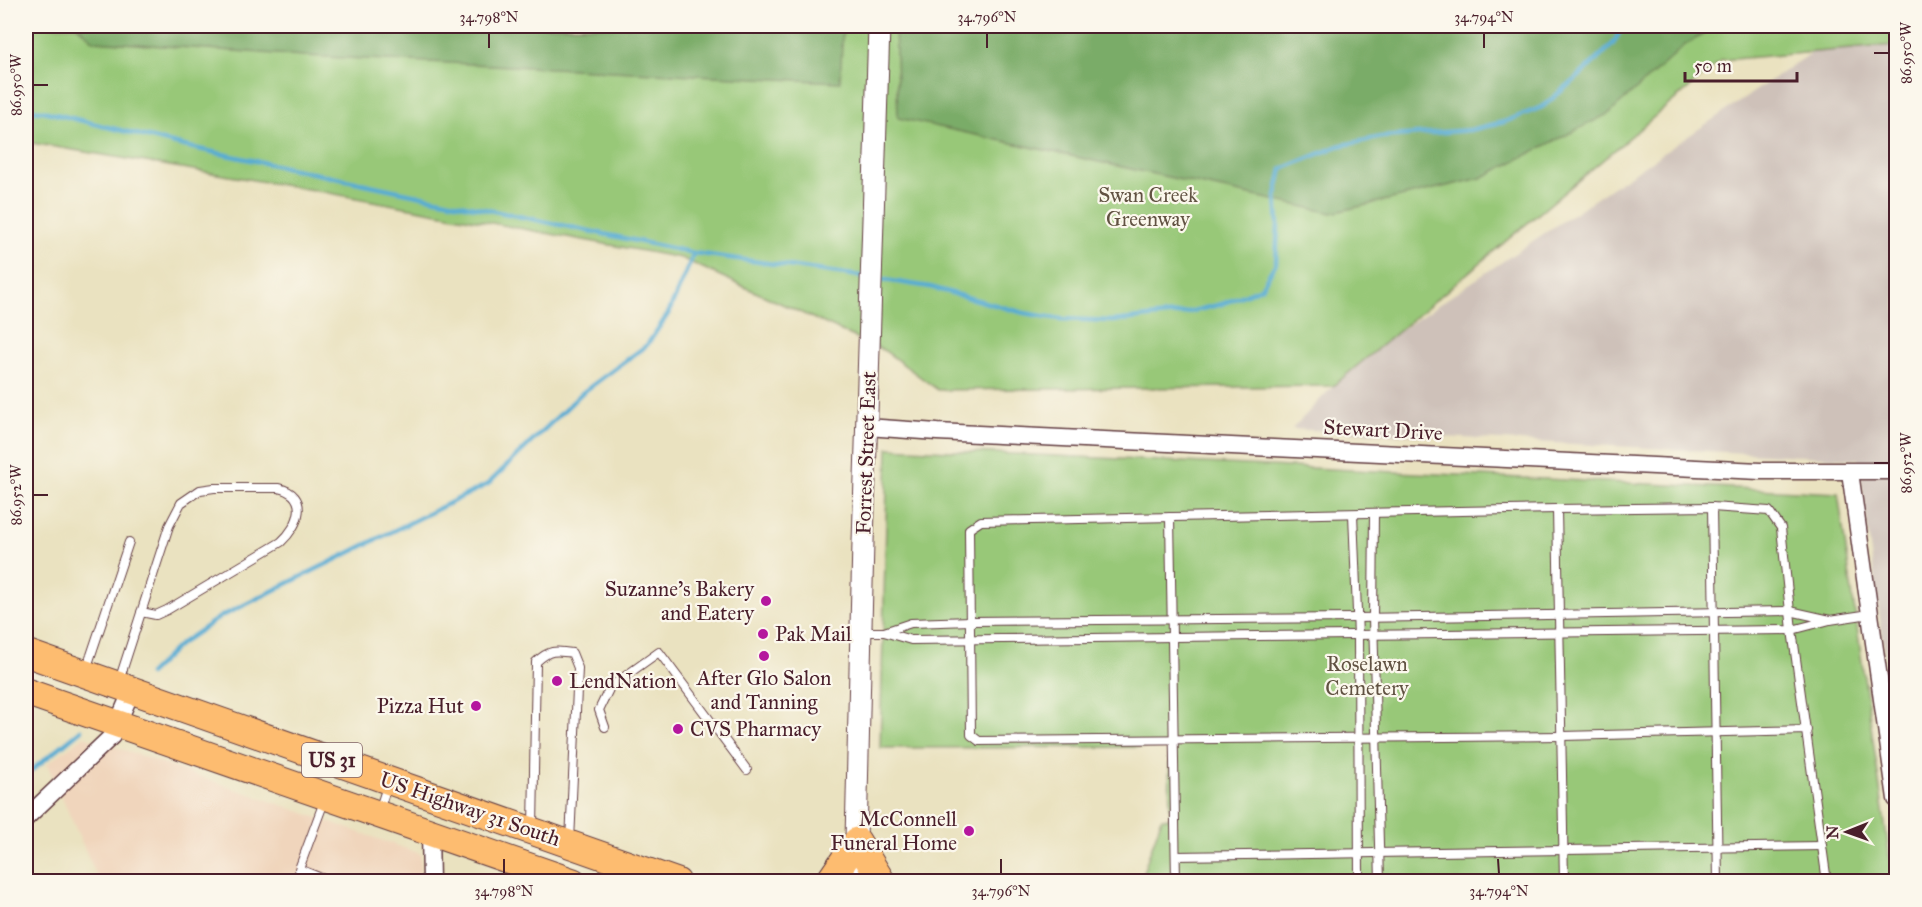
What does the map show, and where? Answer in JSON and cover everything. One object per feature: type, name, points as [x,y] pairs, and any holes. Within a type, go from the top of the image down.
[{"type":"main road","name":"US Highway 31 South","points":[[26,653],[570,844],[614,871],[677,882]]},
{"type":"main road","name":"US Highway 31 South","points":[[26,692],[573,882]]},
{"type":"main road","points":[[829,882],[857,841],[882,882]]},
{"type":"street","name":"Forrest Street East","points":[[855,882],[879,26]]},
{"type":"street","name":"Stewart Drive","points":[[867,427],[972,434],[1737,470],[1896,471]]},
{"type":"street","points":[[1850,472],[1896,799]]},
{"type":"street","points":[[26,818],[112,736],[124,687]]},
{"type":"street","points":[[430,832],[431,882]]},
{"type":"lane","points":[[124,687],[141,612],[169,526],[181,503],[200,490],[214,488],[288,490],[296,497],[298,505],[296,523],[291,533],[281,542],[167,610],[156,615],[141,612]]},
{"type":"lane","points":[[1712,507],[1718,882]]},
{"type":"lane","points":[[1807,730],[1562,736],[979,741],[971,735],[969,530],[981,521],[1374,514],[1557,508],[1712,507],[1769,511],[1781,528],[1792,630],[1807,730],[1827,882]]},
{"type":"lane","points":[[1557,508],[1564,882]]},
{"type":"lane","points":[[1353,514],[1358,636],[1359,882]]},
{"type":"lane","points":[[1374,514],[1373,617],[1380,882]]},
{"type":"lane","points":[[1170,517],[1176,882]]},
{"type":"lane","points":[[85,674],[129,543]]},
{"type":"lane","points":[[884,632],[911,623],[971,621],[1790,611],[1830,620]]},
{"type":"lane","points":[[861,632],[884,632],[911,640],[1792,630],[1830,620],[1870,614]]},
{"type":"lane","points":[[533,831],[536,662],[546,652],[572,653],[578,668],[570,844]]},
{"type":"lane","points":[[605,727],[599,710],[610,687],[659,652],[747,770]]},
{"type":"lane","points":[[378,814],[388,780]]},
{"type":"lane","points":[[326,796],[299,869],[332,882]]},
{"type":"lane","points":[[1176,856],[1564,852],[1822,846]]},
{"type":"shaded area","points":[[1896,43],[1896,735],[1858,459],[1292,429],[1361,357],[1816,50]]},
{"type":"shaded area","points":[[84,736],[421,854],[420,881],[99,881],[47,764]]},
{"type":"green space","name":"Swan Creek Greenway","points":[[26,26],[1896,26],[1896,45],[1722,60],[1333,386],[938,390],[885,351],[681,258],[313,190],[26,142]]},
{"type":"green space","points":[[77,26],[843,26],[840,82],[304,56],[94,41]]},
{"type":"green space","points":[[895,26],[1717,26],[1685,45],[1610,113],[1481,178],[1332,213],[898,118]]},
{"type":"green space","name":"Roselawn Cemetery","points":[[888,448],[1838,493],[1893,881],[1140,881],[1162,818],[1170,818],[1169,747],[880,748]]},
{"type":"waterway","points":[[878,279],[930,287],[1024,313],[1061,319],[1113,321],[1185,313],[1222,304],[1261,288],[1276,263],[1278,225],[1276,195],[1282,169],[1338,146],[1382,137],[1470,130],[1504,122],[1542,107],[1613,44],[1623,26]]},
{"type":"waterway","points":[[26,110],[43,111],[184,146],[694,253],[867,277]]},
{"type":"waterway","points":[[149,674],[179,645],[220,617],[488,484],[582,393],[647,345],[668,314],[694,253]]},
{"type":"waterway","points":[[26,775],[81,730]]},
{"type":"place","name":"Suzanne's Bakery and Eatery","points":[[766,601]]},
{"type":"place","name":"Pak Mail","points":[[763,634]]},
{"type":"place","name":"After Glo Salon and Tanning","points":[[764,656]]},
{"type":"place","name":"LendNation","points":[[557,681]]},
{"type":"place","name":"Pizza Hut","points":[[476,706]]},
{"type":"place","name":"CVS Pharmacy","points":[[678,729]]},
{"type":"place","name":"McConnell Funeral Home","points":[[969,831]]}]
